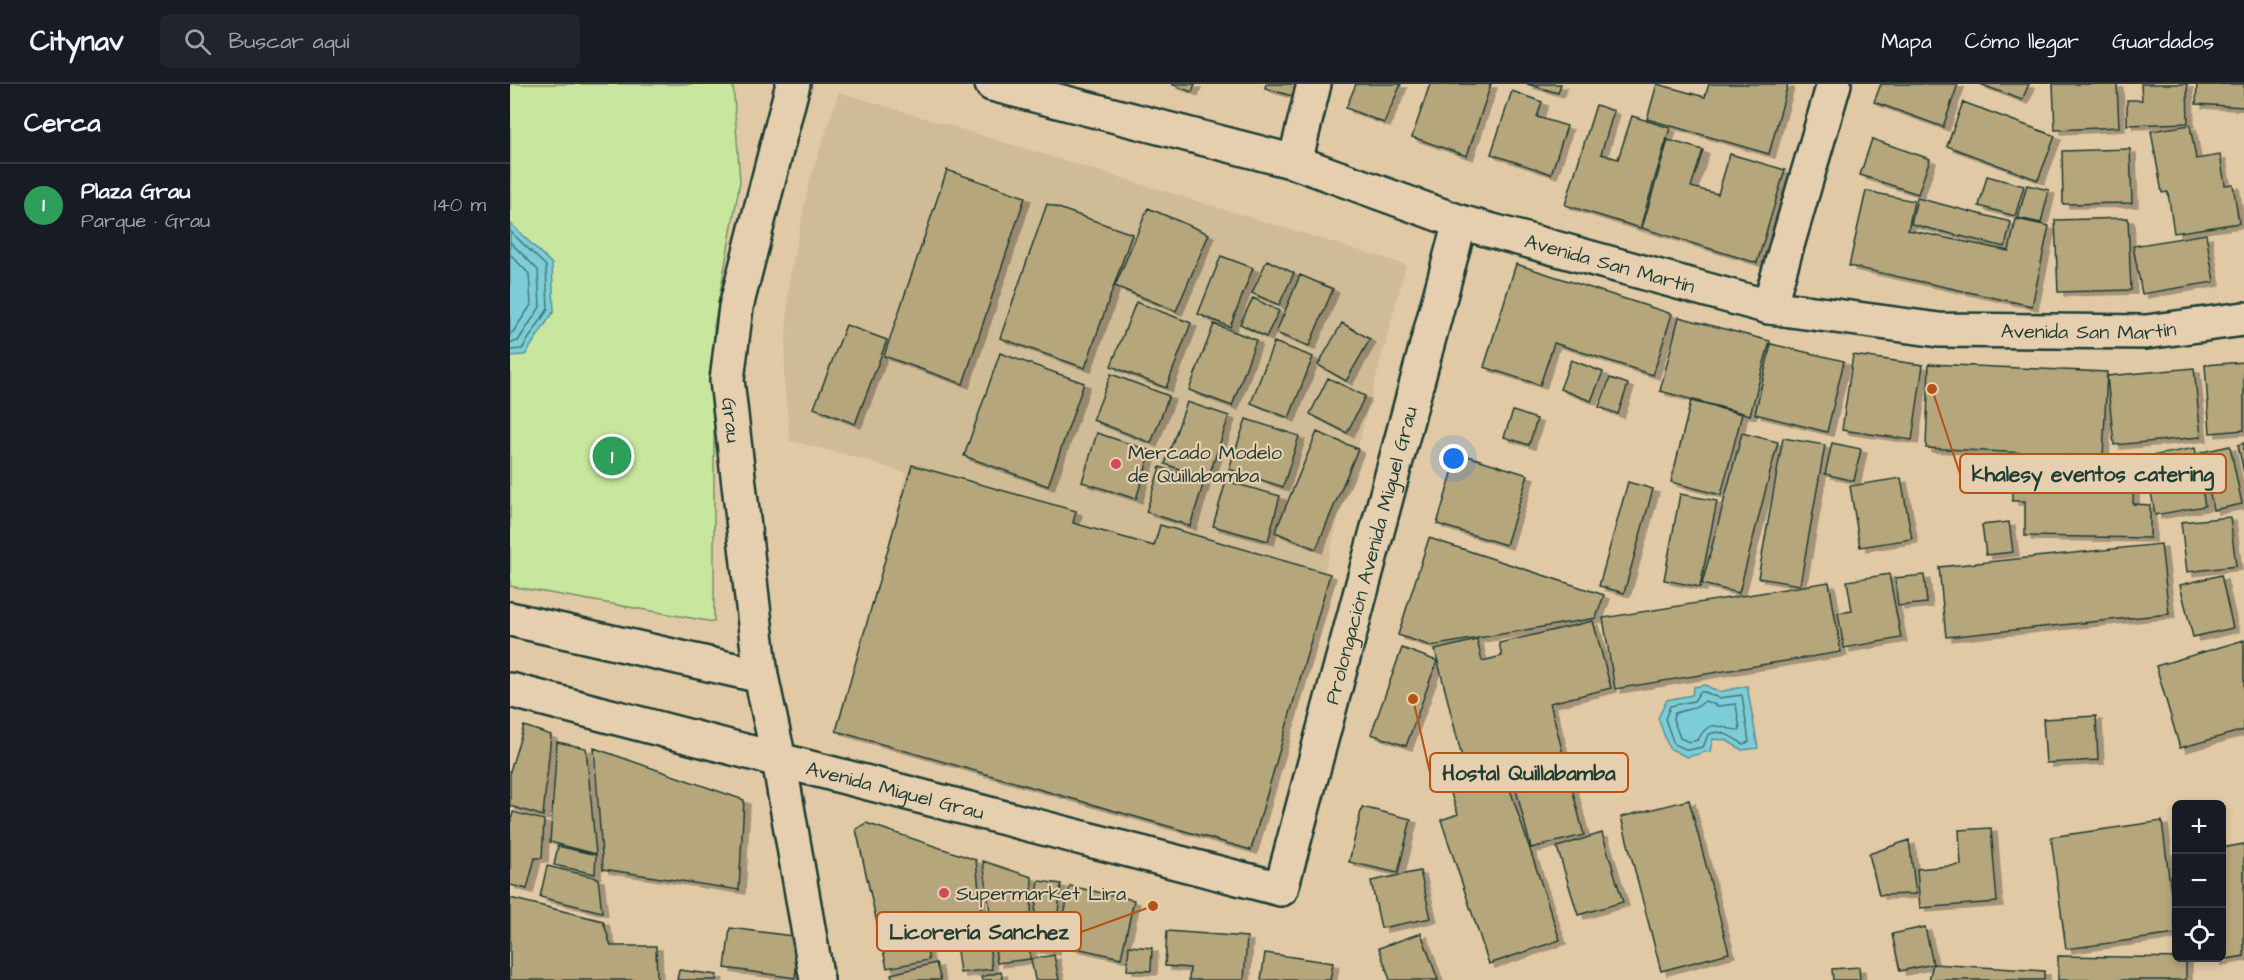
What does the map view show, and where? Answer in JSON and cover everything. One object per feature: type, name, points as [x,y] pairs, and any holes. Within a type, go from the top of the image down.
[{"type":"main road","name":"Grau","points":[[793,84],[736,307],[728,380],[761,676],[779,760],[818,980]]},
{"type":"main road","name":"Avenida San Martín","points":[[992,84],[1295,162],[1460,222],[1768,307],[1939,330],[2146,332],[2244,319]]},
{"type":"main road","points":[[1295,162],[1314,84]]},
{"type":"main road","points":[[1768,307],[1834,84]]},
{"type":"main road","name":"Prolongación Avenida Miguel Grau","points":[[1281,889],[1460,222]]},
{"type":"main road","points":[[510,619],[761,676]]},
{"type":"main road","name":"Avenida Miguel Grau","points":[[510,690],[1281,889]]},
{"type":"shaded area","name":"Mercado Modelo de Quillabamba","points":[[839,92],[1406,265],[1251,848],[843,726],[906,473],[848,455],[790,441],[784,378],[789,281],[809,183]]},
{"type":"green space","points":[[510,84],[733,84],[740,181],[714,327],[714,622],[510,586]]},
{"type":"water","points":[[510,223],[552,264],[554,311],[525,355],[510,356]]},
{"type":"water","points":[[1705,685],[1719,692],[1747,686],[1758,748],[1742,750],[1726,740],[1713,739],[1710,751],[1687,757],[1669,748],[1658,718],[1667,700],[1692,695],[1694,687]]},
{"type":"building","points":[[1171,84],[1195,84],[1192,92]]},
{"type":"building","points":[[1266,84],[1299,84],[1295,97],[1265,88]]},
{"type":"building","points":[[1356,84],[1401,84],[1384,123],[1346,108]]},
{"type":"building","points":[[1430,84],[1491,84],[1467,156],[1412,137]]},
{"type":"building","points":[[1527,84],[1561,84],[1558,93]]},
{"type":"building","points":[[1657,84],[1705,97],[1709,84],[1788,84],[1769,154],[1647,119]]},
{"type":"building","points":[[1881,84],[1958,84],[1943,127],[1874,102]]},
{"type":"building","points":[[1980,84],[2029,84],[2022,100]]},
{"type":"building","points":[[2053,84],[2117,84],[2119,127],[2055,130]]},
{"type":"building","points":[[2141,84],[2187,84],[2188,123],[2127,125],[2127,100],[2142,100]]},
{"type":"building","points":[[2197,84],[2244,84],[2244,107],[2196,104]]},
{"type":"building","points":[[1512,91],[1542,102],[1537,117],[1567,126],[1551,174],[1491,154]]},
{"type":"building","points":[[1963,102],[2055,136],[2038,180],[1947,146]]},
{"type":"building","points":[[1596,105],[1614,111],[1601,154],[1618,159],[1632,116],[1670,128],[1640,228],[1565,205]]},
{"type":"building","points":[[2190,125],[2196,159],[2220,155],[2225,185],[2233,184],[2239,223],[2174,233],[2168,192],[2162,193],[2151,131]]},
{"type":"building","points":[[1872,139],[1930,159],[1918,194],[1860,175]]},
{"type":"building","points":[[1668,140],[1703,150],[1691,187],[1718,194],[1730,154],[1785,170],[1757,263],[1642,228]]},
{"type":"building","points":[[2130,149],[2132,203],[2063,204],[2062,151]]},
{"type":"building","points":[[947,170],[1025,197],[963,384],[884,356]]},
{"type":"building","points":[[1987,176],[2024,186],[2015,216],[1979,206]]},
{"type":"building","points":[[2027,185],[2049,190],[2041,223],[2018,218]]},
{"type":"building","points":[[1866,191],[1914,201],[1908,230],[2009,251],[2016,219],[2049,226],[2032,306],[1849,266]]},
{"type":"building","points":[[1917,198],[2011,222],[2005,247],[1911,224]]},
{"type":"building","points":[[1047,204],[1132,234],[1085,368],[1000,338]]},
{"type":"building","points":[[1148,208],[1209,234],[1176,311],[1115,286]]},
{"type":"building","points":[[2128,218],[2131,290],[2058,292],[2055,220]]},
{"type":"building","points":[[2206,234],[2214,282],[2142,294],[2133,246]]},
{"type":"building","points":[[1221,256],[1253,268],[1230,327],[1198,314]]},
{"type":"building","points":[[1267,260],[1294,273],[1279,305],[1252,293]]},
{"type":"building","points":[[1516,264],[1672,314],[1653,375],[1554,343],[1540,385],[1484,367]]},
{"type":"building","points":[[1300,275],[1333,289],[1309,346],[1276,333]]},
{"type":"building","points":[[1253,298],[1279,311],[1266,337],[1240,324]]},
{"type":"building","points":[[1136,302],[1191,323],[1166,388],[1111,366]]},
{"type":"building","points":[[1679,317],[1770,341],[1750,415],[1660,391]]},
{"type":"building","points":[[1342,323],[1370,339],[1346,381],[1318,365]]},
{"type":"building","points":[[1214,324],[1256,340],[1232,406],[1189,390]]},
{"type":"building","points":[[846,325],[887,340],[855,424],[814,408]]},
{"type":"building","points":[[1274,342],[1313,357],[1289,418],[1251,403]]},
{"type":"building","points":[[1771,344],[1844,361],[1827,432],[1755,414]]},
{"type":"building","points":[[1000,353],[1084,383],[1048,486],[964,456]]},
{"type":"building","points":[[1853,355],[1923,365],[1912,440],[1842,430]]},
{"type":"building","points":[[1571,360],[1603,372],[1591,401],[1560,389]]},
{"type":"building","points":[[2244,362],[2244,430],[2210,433],[2205,365]]},
{"type":"building","points":[[1929,364],[2107,372],[2103,457],[1926,448]]},
{"type":"building","points":[[2194,368],[2201,437],[2114,445],[2107,376]]},
{"type":"building","points":[[1111,374],[1169,396],[1151,443],[1093,420]]},
{"type":"building","points":[[1328,378],[1365,396],[1347,433],[1310,414]]},
{"type":"building","points":[[1610,378],[1628,384],[1618,414],[1599,407]]},
{"type":"building","points":[[1691,401],[1742,414],[1721,495],[1671,482]]},
{"type":"building","points":[[1187,402],[1229,416],[1208,479],[1165,464]]},
{"type":"building","points":[[1513,411],[1537,419],[1529,445],[1504,437]]},
{"type":"building","points":[[1246,419],[1299,436],[1283,487],[1229,469]]},
{"type":"building","points":[[1317,432],[1358,449],[1316,549],[1275,532]]},
{"type":"building","points":[[1097,433],[1151,451],[1136,499],[1082,482]]},
{"type":"building","points":[[1742,433],[1778,442],[1739,593],[1702,584]]},
{"type":"building","points":[[1783,438],[1825,445],[1800,585],[1758,578]]},
{"type":"building","points":[[1832,443],[1861,449],[1854,481],[1825,474]]},
{"type":"building","points":[[2244,443],[2244,473],[2238,445]]},
{"type":"building","points":[[2230,446],[2242,504],[2213,510],[2202,452]]},
{"type":"building","points":[[2195,448],[2205,506],[2155,515],[2145,457]]},
{"type":"building","points":[[1458,453],[1528,475],[1506,545],[1437,524]]},
{"type":"building","points":[[912,465],[1076,511],[1073,523],[1154,546],[1160,525],[1330,574],[1251,850],[836,731]]},
{"type":"building","points":[[1160,467],[1204,482],[1190,526],[1146,512]]},
{"type":"building","points":[[2012,469],[2134,471],[2133,504],[2150,505],[2150,538],[2025,536],[2025,501],[2012,501]]},
{"type":"building","points":[[1901,478],[1912,539],[1860,547],[1850,486]]},
{"type":"building","points":[[1226,481],[1280,496],[1268,541],[1213,526]]},
{"type":"building","points":[[1628,482],[1653,489],[1624,593],[1599,586]]},
{"type":"building","points":[[1680,494],[1717,501],[1700,587],[1664,580]]},
{"type":"building","points":[[2230,517],[2236,566],[2187,572],[2181,522]]},
{"type":"building","points":[[2009,522],[2013,552],[1986,555],[1982,525]]},
{"type":"building","points":[[1429,538],[1604,595],[1596,618],[1431,646],[1398,635]]},
{"type":"building","points":[[2161,544],[2169,614],[1946,637],[1939,567]]},
{"type":"building","points":[[1889,574],[1901,638],[1844,648],[1838,613],[1852,611],[1847,581]]},
{"type":"building","points":[[1924,575],[1927,603],[1898,606],[1895,578]]},
{"type":"building","points":[[2221,575],[2233,628],[2193,637],[2180,585]]},
{"type":"building","points":[[1829,582],[1841,652],[1615,689],[1603,618]]},
{"type":"building","points":[[1593,621],[1611,688],[1550,703],[1584,835],[1531,848],[1510,766],[1467,777],[1435,650],[1477,640],[1482,661],[1502,656],[1499,643]]},
{"type":"building","points":[[2244,640],[2244,730],[2180,748],[2156,666]]},
{"type":"building","points":[[1402,648],[1437,661],[1406,746],[1371,734]]},
{"type":"building","points":[[2096,716],[2098,760],[2046,763],[2043,719]]},
{"type":"building","points":[[524,726],[551,735],[543,816],[510,806],[510,771]]},
{"type":"building","points":[[557,742],[586,748],[596,854],[550,842]]},
{"type":"building","points":[[594,748],[744,800],[739,890],[603,869]]},
{"type":"building","points":[[1504,771],[1560,940],[1489,964],[1441,820],[1458,814],[1449,788]]},
{"type":"building","points":[[1689,800],[1729,953],[1661,971],[1621,817]]},
{"type":"building","points":[[1362,807],[1411,819],[1398,873],[1349,862]]},
{"type":"building","points":[[513,812],[544,820],[542,858],[535,858],[527,889],[510,885],[510,824]]},
{"type":"building","points":[[2162,821],[2172,902],[2172,935],[2066,949],[2051,837]]},
{"type":"building","points":[[866,823],[976,860],[982,920],[918,912],[929,960],[887,968],[856,829]]},
{"type":"building","points":[[1991,828],[1997,902],[1920,908],[1917,869],[1961,865],[1959,830]]},
{"type":"building","points":[[1602,833],[1623,902],[1578,915],[1557,847]]},
{"type":"building","points":[[1909,840],[1916,894],[1879,895],[1869,854]]},
{"type":"building","points":[[2244,844],[2244,956],[2226,959],[2226,854],[2226,847]]},
{"type":"building","points":[[558,846],[596,855],[595,874],[554,865]]},
{"type":"building","points":[[983,861],[1032,877],[1030,959],[997,963]]},
{"type":"building","points":[[547,866],[598,878],[602,912],[540,897]]},
{"type":"building","points":[[1420,871],[1431,918],[1381,928],[1371,881]]},
{"type":"building","points":[[1039,881],[1061,884],[1054,951],[1030,948]]},
{"type":"building","points":[[1070,886],[1134,900],[1121,958],[1058,944]]},
{"type":"building","points":[[510,898],[603,921],[611,946],[656,946],[657,980],[510,980]]},
{"type":"building","points":[[987,924],[992,969],[960,973],[954,929]]},
{"type":"building","points":[[1925,927],[1933,964],[1900,971],[1892,934]]},
{"type":"building","points":[[730,928],[800,937],[795,978],[725,968]]},
{"type":"building","points":[[1167,931],[1247,937],[1244,980],[1189,980],[1190,968],[1165,966]]},
{"type":"building","points":[[1421,933],[1438,980],[1390,980],[1379,948]]},
{"type":"building","points":[[1129,946],[1152,948],[1151,971],[1127,970]]},
{"type":"building","points":[[1265,953],[1333,963],[1330,980],[1261,980]]},
{"type":"building","points":[[1054,955],[1059,980],[1035,980],[1031,959]]},
{"type":"building","points":[[2058,956],[2172,958],[2172,962],[2186,962],[2186,980],[2058,980]]},
{"type":"building","points":[[936,963],[941,980],[893,980],[891,974]]},
{"type":"building","points":[[1933,964],[2044,971],[2044,980],[1929,980]]},
{"type":"building","points":[[1859,967],[1860,980],[1833,980],[1832,969]]},
{"type":"building","points":[[679,970],[717,975],[716,980],[677,980]]},
{"type":"building","points":[[1001,972],[1003,980],[982,980],[981,977]]},
{"type":"place","name":"khalesy eventos catering","points":[[1932,389]]},
{"type":"place","name":"Plaza Grau","points":[[612,456]]},
{"type":"place","name":"Mercado Modelo de Quillabamba","points":[[1116,464]]},
{"type":"place","name":"Hostal Quillabamba","points":[[1413,699]]},
{"type":"place","name":"Supermarket Lira","points":[[944,893]]},
{"type":"place","name":"Licorería Sanchez","points":[[1153,906]]}]
